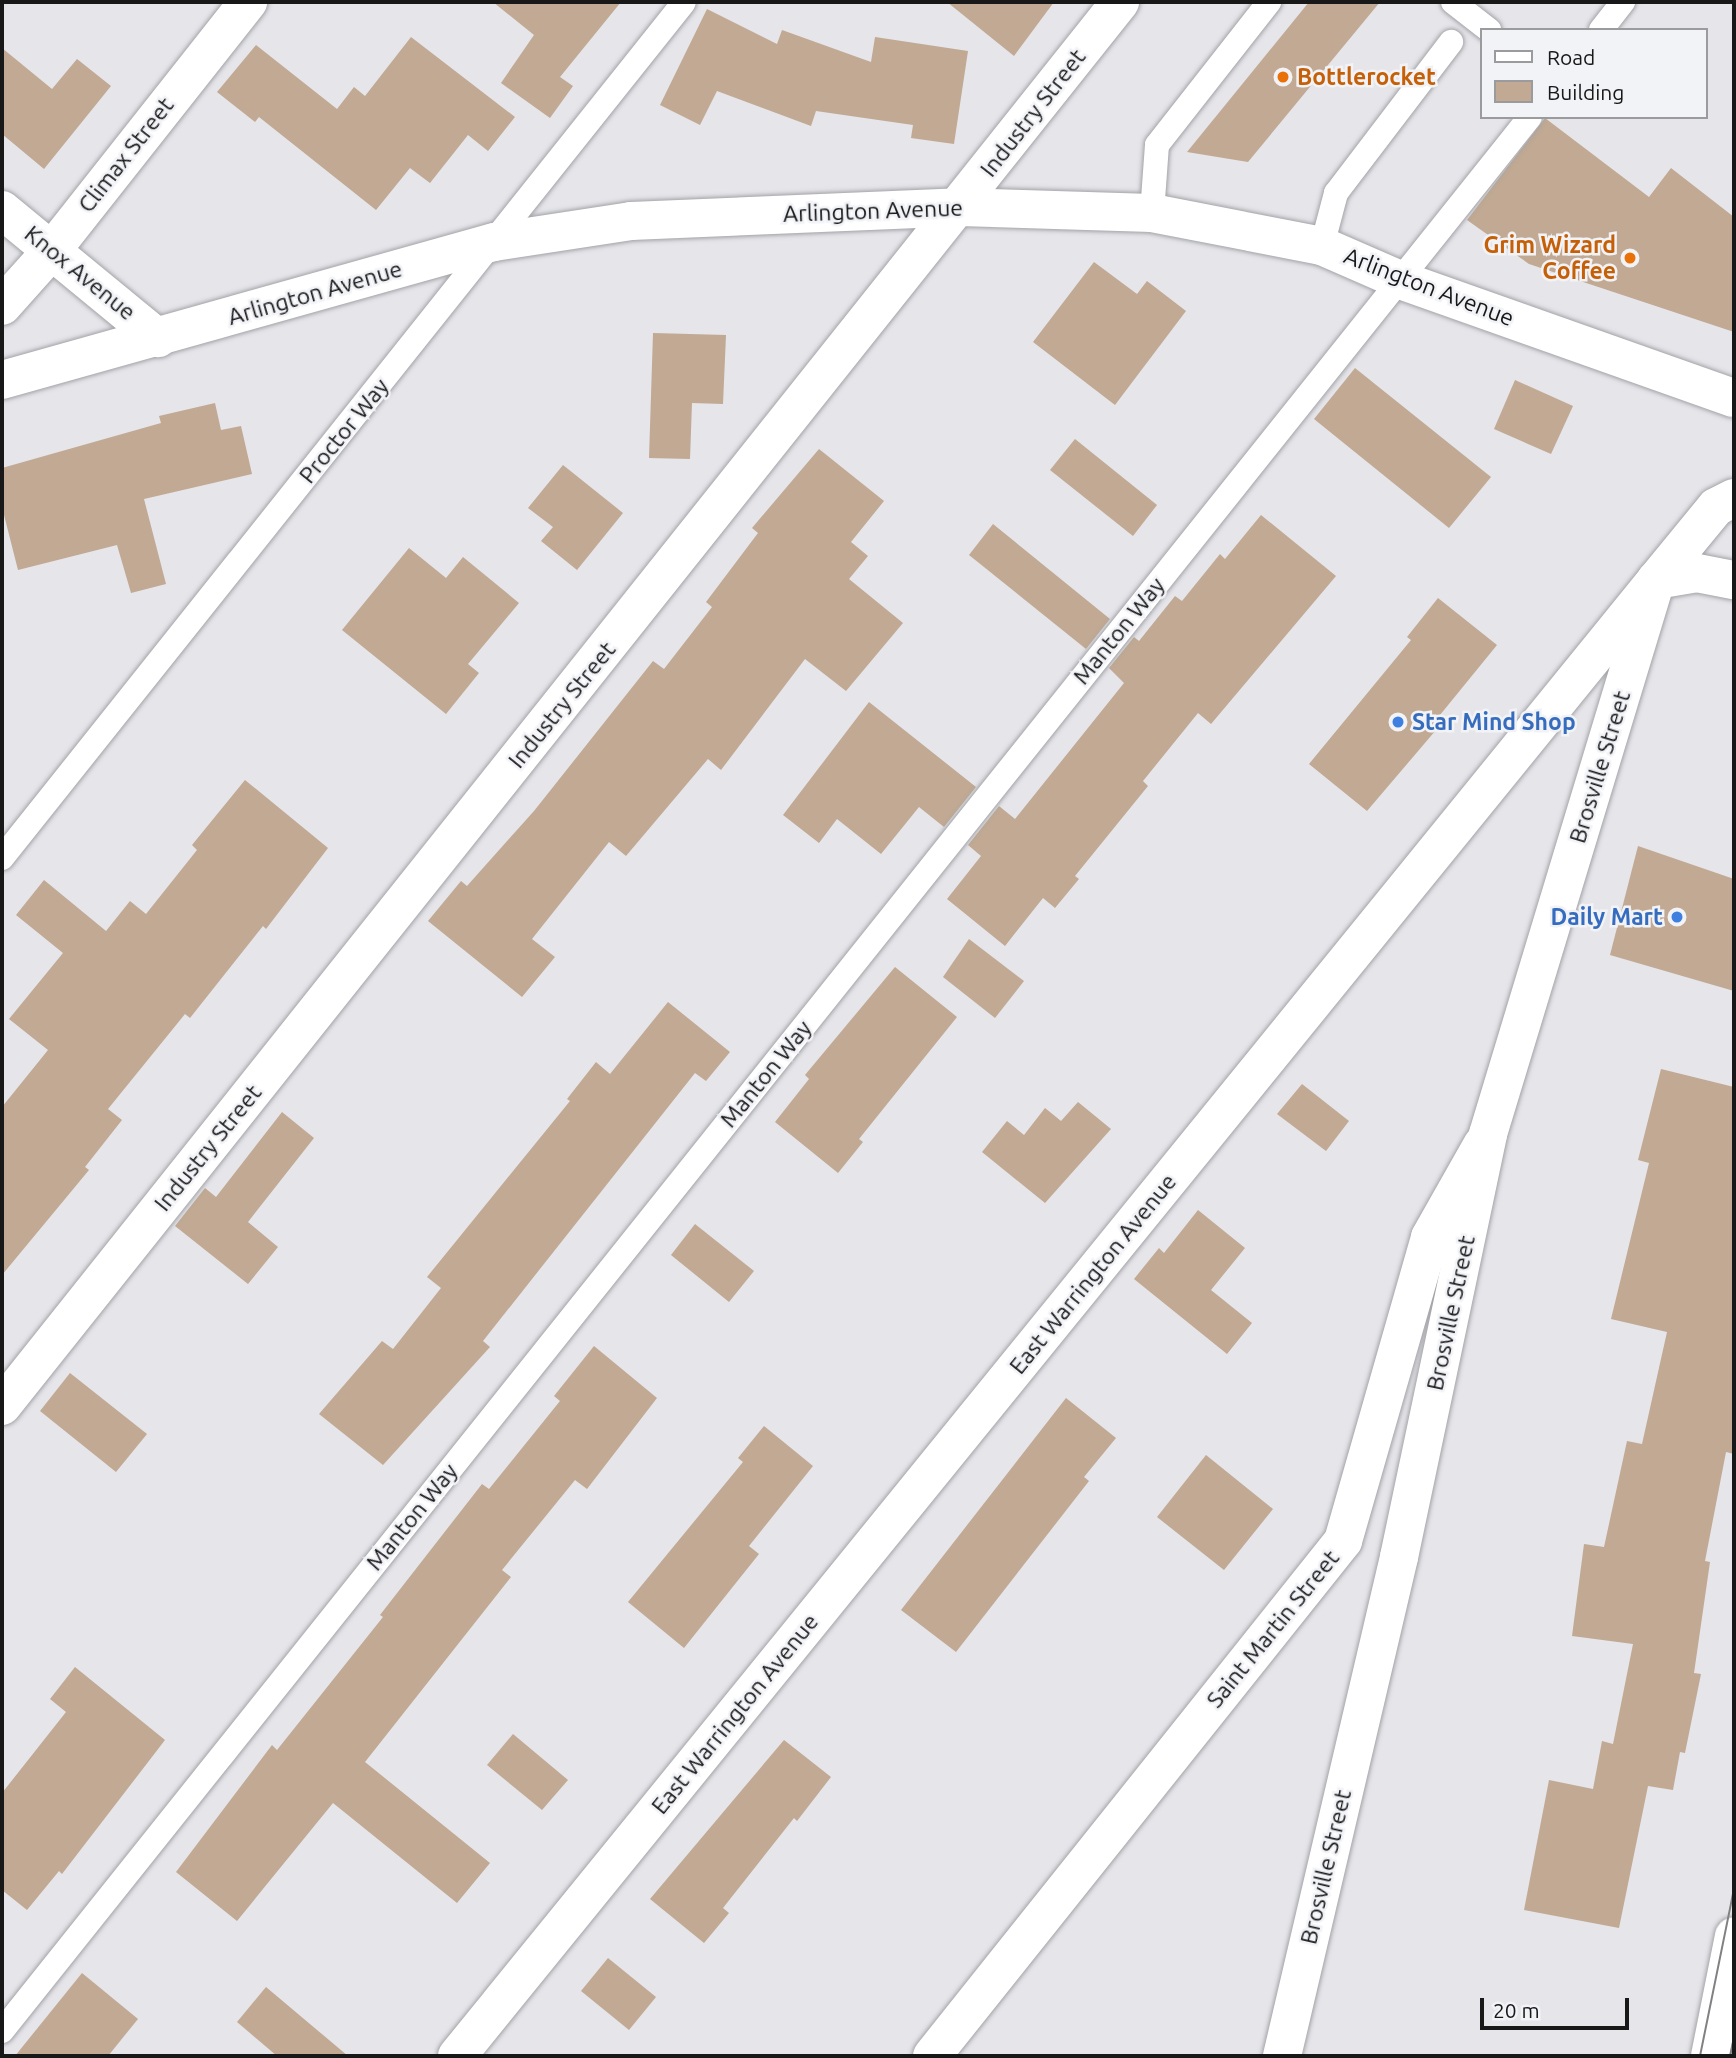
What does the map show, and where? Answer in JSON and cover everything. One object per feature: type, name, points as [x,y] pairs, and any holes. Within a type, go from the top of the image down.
[{"type":"street","name":"Climax Street","points":[[2,306],[52,249],[248,2]]},
{"type":"street","name":"Industry Street","points":[[2,1406],[1120,2]]},
{"type":"street","name":"Arlington Avenue","points":[[2,380],[494,242],[631,221],[959,207],[1152,213],[1322,246],[1400,279],[1734,398]]},
{"type":"street","name":"Knox Avenue","points":[[2,210],[158,338]]},
{"type":"street","name":"East Warrington Avenue","points":[[457,2056],[1656,580],[1716,507],[1734,498]]},
{"type":"street","points":[[1656,580],[1697,573],[1734,580]]},
{"type":"street","name":"Brosville Street","points":[[1282,2056],[1399,1557],[1488,1134],[1656,580]]},
{"type":"street","name":"Saint Martin Street","points":[[932,2056],[1343,1541],[1430,1237],[1488,1134]]},
{"type":"street","points":[[1710,2056],[1734,1936]]},
{"type":"lane","name":"Proctor Way","points":[[2,858],[684,2]]},
{"type":"lane","points":[[1152,213],[1157,145],[1269,2]]},
{"type":"lane","points":[[1453,2],[1486,28]]},
{"type":"lane","points":[[1603,28],[1623,2]]},
{"type":"lane","points":[[1322,246],[1336,194],[1451,42]]},
{"type":"lane","name":"Manton Way","points":[[2,2031],[1529,119]]},
{"type":"building","points":[[493,2],[621,2],[560,77],[573,86],[550,118],[501,83],[534,35]]},
{"type":"building","points":[[947,2],[1054,2],[1014,56]]},
{"type":"building","name":"Bottlerocket","points":[[1309,2],[1380,2],[1248,162],[1187,152]]},
{"type":"building","points":[[707,9],[777,44],[782,30],[871,62],[875,37],[968,51],[954,144],[911,138],[913,125],[816,111],[811,126],[717,91],[700,125],[660,105]]},
{"type":"building","points":[[411,37],[515,117],[488,151],[468,135],[430,183],[410,168],[376,210],[259,117],[255,122],[217,92],[256,45],[337,109],[354,87],[365,96]]},
{"type":"building","points":[[2,48],[52,89],[77,59],[111,86],[44,169],[2,134]]},
{"type":"building","points":[[1544,119],[1649,197],[1671,168],[1734,217],[1734,332],[1529,264],[1467,220]]},
{"type":"building","points":[[1094,262],[1137,294],[1147,281],[1186,311],[1115,405],[1033,342]]},
{"type":"building","points":[[653,333],[726,335],[723,404],[692,403],[690,459],[649,458]]},
{"type":"building","points":[[1355,368],[1491,477],[1449,528],[1314,419]]},
{"type":"building","points":[[1515,380],[1573,406],[1551,454],[1494,429]]},
{"type":"building","points":[[215,403],[221,430],[241,426],[252,474],[144,499],[166,584],[131,593],[117,545],[18,570],[2,507],[2,468],[161,423],[159,416]]},
{"type":"building","points":[[1075,439],[1157,505],[1133,536],[1050,470]]},
{"type":"building","points":[[819,449],[884,501],[851,542],[868,556],[849,579],[903,623],[846,691],[805,659],[721,770],[708,759],[626,856],[609,842],[532,939],[555,957],[522,997],[428,921],[461,881],[467,886],[534,811],[653,661],[664,669],[712,607],[706,602],[758,533],[752,528]]},
{"type":"building","points":[[563,465],[623,513],[577,570],[541,541],[553,527],[528,508]]},
{"type":"building","points":[[1261,515],[1336,576],[1211,724],[1198,713],[1143,781],[1148,786],[1075,876],[1079,879],[1055,908],[1043,898],[1005,946],[947,899],[981,856],[968,845],[999,806],[1015,819],[1124,683],[1109,668],[1134,637],[1139,641],[1175,596],[1182,601],[1220,554],[1225,559]]},
{"type":"building","points":[[993,524],[1110,619],[1086,649],[969,555]]},
{"type":"building","points":[[409,548],[446,578],[463,557],[519,603],[468,664],[479,673],[446,714],[342,630]]},
{"type":"building","points":[[1438,598],[1497,645],[1431,726],[1436,730],[1367,811],[1309,764],[1411,640],[1407,637]]},
{"type":"building","points":[[869,702],[976,787],[944,827],[919,807],[881,854],[837,819],[819,843],[783,815]]},
{"type":"building","points":[[245,780],[328,848],[266,929],[263,926],[190,1018],[185,1014],[108,1109],[122,1120],[85,1167],[89,1170],[2,1275],[2,1107],[48,1050],[9,1019],[63,953],[16,915],[44,880],[106,931],[130,901],[146,914],[197,850],[192,845]]},
{"type":"building","name":"Daily Mart","points":[[1638,846],[1734,879],[1734,991],[1610,955]]},
{"type":"building","points":[[969,939],[1024,981],[995,1018],[943,977]]},
{"type":"building","points":[[895,967],[957,1017],[859,1139],[863,1142],[838,1173],[775,1122],[809,1079],[805,1075]]},
{"type":"building","points":[[668,1002],[730,1052],[706,1081],[695,1073],[483,1341],[490,1347],[383,1465],[319,1414],[382,1341],[393,1349],[441,1288],[427,1277],[570,1101],[567,1099],[596,1062],[610,1074]]},
{"type":"building","points":[[1661,1069],[1734,1087],[1734,1454],[1726,1452],[1705,1561],[1710,1562],[1694,1673],[1701,1674],[1685,1753],[1680,1752],[1673,1790],[1648,1786],[1619,1928],[1524,1910],[1549,1780],[1593,1789],[1602,1741],[1613,1744],[1633,1644],[1572,1636],[1584,1544],[1604,1547],[1627,1441],[1642,1444],[1667,1332],[1611,1319],[1649,1163],[1638,1160]]},
{"type":"building","points":[[1302,1084],[1349,1121],[1326,1151],[1277,1114]]},
{"type":"building","points":[[1078,1102],[1111,1129],[1045,1203],[982,1152],[1007,1121],[1024,1135],[1045,1108],[1061,1121]]},
{"type":"building","points":[[282,1112],[314,1138],[248,1222],[278,1247],[248,1284],[175,1226],[205,1188],[216,1197]]},
{"type":"building","points":[[1198,1210],[1245,1248],[1211,1290],[1252,1323],[1227,1354],[1134,1279],[1159,1248],[1164,1253]]},
{"type":"building","points":[[695,1224],[754,1271],[729,1302],[671,1255]]},
{"type":"building","points":[[594,1346],[657,1398],[587,1489],[575,1480],[502,1570],[511,1577],[365,1762],[490,1863],[457,1903],[333,1803],[237,1921],[176,1872],[272,1745],[277,1750],[383,1617],[380,1615],[482,1484],[489,1489],[560,1401],[554,1396]]},
{"type":"building","points":[[70,1373],[147,1434],[116,1472],[40,1411]]},
{"type":"building","points":[[1066,1398],[1116,1438],[1084,1477],[1089,1481],[956,1652],[901,1610]]},
{"type":"building","points":[[764,1426],[813,1466],[749,1546],[759,1554],[684,1648],[628,1602],[743,1462],[738,1458]]},
{"type":"building","points":[[1206,1455],[1273,1509],[1224,1570],[1157,1517]]},
{"type":"building","points":[[75,1667],[165,1740],[62,1874],[59,1871],[27,1910],[2,1890],[2,1793],[66,1712],[50,1699]]},
{"type":"building","points":[[513,1734],[568,1780],[542,1810],[487,1765]]},
{"type":"building","points":[[784,1740],[831,1777],[797,1821],[794,1818],[723,1908],[729,1913],[704,1943],[650,1899]]},
{"type":"building","points":[[608,1958],[656,1997],[629,2030],[581,1991]]},
{"type":"building","points":[[82,1973],[138,2019],[108,2056],[15,2056]]},
{"type":"building","points":[[266,1987],[348,2056],[277,2056],[237,2022]]},
{"type":"tram line","points":[[1700,2056],[1734,1889]]},
{"type":"tram line","points":[[1730,2056],[1734,2037]]},
{"type":"place","name":"Bottlerocket","points":[[1283,77]]},
{"type":"place","name":"Grim Wizard Coffee","points":[[1630,258]]},
{"type":"place","name":"Star Mind Shop","points":[[1398,722]]},
{"type":"place","name":"Daily Mart","points":[[1677,917]]}]
